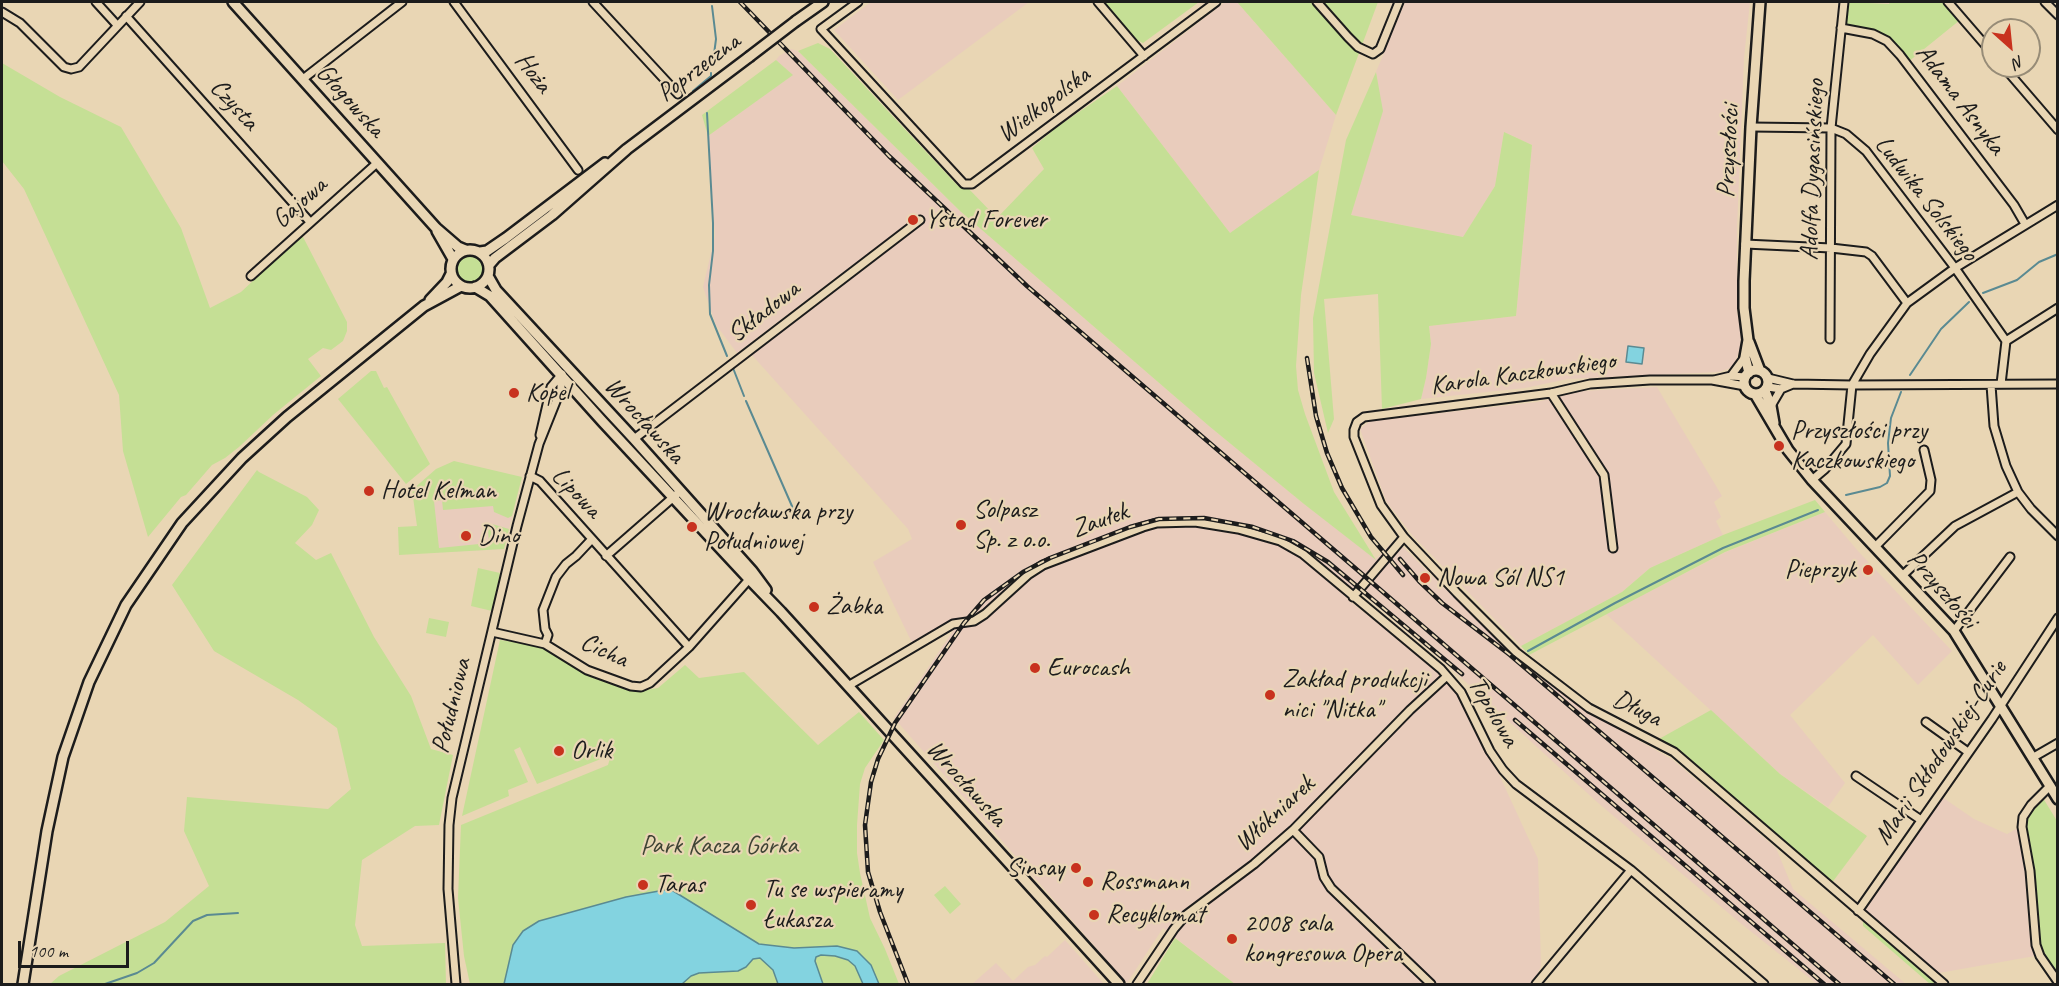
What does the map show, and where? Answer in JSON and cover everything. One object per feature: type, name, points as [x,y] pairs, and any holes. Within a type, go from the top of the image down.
[{"type":"street","points":[[96,2],[117,25]]},
{"type":"street","points":[[2,12],[20,23],[64,67],[71,69],[79,67],[140,2]]},
{"type":"street","name":"Głogowska","points":[[233,2],[436,228],[458,247],[465,250]]},
{"type":"street","points":[[303,79],[402,2]]},
{"type":"street","name":"Hoża","points":[[454,2],[578,170]]},
{"type":"street","points":[[593,2],[678,94]]},
{"type":"street","name":"Poprzeczna","points":[[489,265],[552,215],[627,149],[823,2]]},
{"type":"street","name":"Wielkopolska","points":[[858,2],[821,30],[964,184],[972,184],[1216,2]]},
{"type":"street","points":[[1098,2],[1144,56]]},
{"type":"street","points":[[1317,2],[1348,38],[1373,54],[1380,49],[1399,2]]},
{"type":"street","name":"Przyszłości","points":[[1748,340],[1744,308],[1745,244],[1760,2]]},
{"type":"street","name":"Adolfa Dygasińskiego","points":[[1830,339],[1832,128],[1844,2]]},
{"type":"street","points":[[1948,2],[1981,40]]},
{"type":"street","points":[[2045,2],[2057,14]]},
{"type":"street","name":"Czysta","points":[[126,16],[310,222]]},
{"type":"street","name":"Adama Asnyka","points":[[1841,28],[1873,34],[1887,41],[2014,205],[2025,224]]},
{"type":"street","points":[[2013,78],[2058,130]]},
{"type":"street","points":[[1751,127],[1832,128]]},
{"type":"street","name":"Ludwika Solskiego","points":[[1832,128],[1845,134],[1866,151],[1955,268],[2006,341]]},
{"type":"street","name":"Poprzeczna","points":[[480,252],[487,251],[506,238],[596,168],[627,149]]},
{"type":"street","name":"Gajowa","points":[[251,276],[377,163]]},
{"type":"street","points":[[1812,480],[1825,469],[1846,444],[1852,385],[1870,354],[1907,303],[1955,268],[2058,205]]},
{"type":"street","name":"Składowa","points":[[634,439],[920,220]]},
{"type":"street","name":"Głogowska","points":[[436,228],[453,259]]},
{"type":"street","points":[[1745,244],[1859,251],[1872,256],[1907,303]]},
{"type":"street","points":[[23,984],[47,831],[63,757],[89,682],[126,605],[144,576],[182,523],[225,475],[287,417],[424,306],[447,282],[451,274],[453,259],[465,250],[480,252],[489,265],[488,276],[476,287]]},
{"type":"street","points":[[451,274],[461,286]]},
{"type":"street","points":[[488,276],[496,290],[564,372]]},
{"type":"street","points":[[424,306],[461,286],[476,287],[490,296],[564,372]]},
{"type":"street","points":[[2001,384],[2006,341],[2058,308]]},
{"type":"street","points":[[1748,340],[1745,357],[1748,391],[1763,384],[2058,384]]},
{"type":"street","points":[[1748,340],[1771,406],[1774,425]]},
{"type":"street","points":[[1731,376],[1745,357]]},
{"type":"street","name":"Wrocławska","points":[[564,372],[634,439],[677,494],[781,612],[1119,984]]},
{"type":"street","name":"Wrocławska","points":[[564,372],[575,391],[632,453],[677,494]]},
{"type":"street","name":"Południowa","points":[[539,444],[560,392],[564,372]]},
{"type":"street","name":"Południowa","points":[[456,984],[448,889],[449,825],[457,774],[539,444],[550,387],[564,372]]},
{"type":"street","name":"Karola Kaczkowskiego","points":[[1712,380],[1731,376],[1747,379]]},
{"type":"street","points":[[1747,379],[1781,389],[1794,384]]},
{"type":"street","name":"Karola Kaczkowskiego","points":[[1354,437],[1357,422],[1364,417],[1551,393],[1590,384],[1650,380],[1747,379]]},
{"type":"street","name":"Przyszłości","points":[[1763,384],[1774,425],[1788,450],[1812,480],[1954,631],[2058,799]]},
{"type":"street","points":[[1991,385],[1994,426],[2006,466],[2018,492],[2031,509],[2058,536]]},
{"type":"street","points":[[1771,406],[1781,389]]},
{"type":"street","points":[[560,392],[575,391]]},
{"type":"street","points":[[1551,393],[1604,475],[1613,548]]},
{"type":"street","points":[[613,432],[634,439],[632,453]]},
{"type":"street","name":"Długa","points":[[1354,437],[1381,505],[1404,537],[1516,652],[1589,708],[1674,752],[1944,984]]},
{"type":"street","points":[[1875,547],[1930,491],[1932,480],[1924,450]]},
{"type":"street","name":"Lipowa","points":[[530,476],[540,481],[606,556],[677,494]]},
{"type":"street","points":[[1902,576],[1955,526],[2018,492]]},
{"type":"street","name":"Zaułek","points":[[848,686],[953,624],[974,621],[985,614],[1029,574],[1043,566],[1143,527],[1174,522],[1207,524],[1259,534],[1294,548]]},
{"type":"street","points":[[1353,597],[1404,537]]},
{"type":"street","name":"Lipowa","points":[[545,644],[548,634],[544,629],[543,610],[556,576],[592,539]]},
{"type":"street","name":"Topolowa","points":[[1294,548],[1447,676],[1466,700],[1486,743],[1507,775],[1529,795],[1631,870],[1763,984]]},
{"type":"street","points":[[606,556],[689,647]]},
{"type":"street","points":[[1954,631],[2010,557]]},
{"type":"street","name":"Cicha","points":[[492,632],[545,644],[587,670],[640,687],[650,683],[689,647],[751,576]]},
{"type":"street","name":"Marii Skłodowskiej-Curie","points":[[1858,911],[2058,618]]},
{"type":"street","name":"Włókniarek","points":[[1137,984],[1186,915],[1254,864],[1293,830],[1410,710],[1447,676]]},
{"type":"street","points":[[1926,722],[1968,752]]},
{"type":"street","points":[[2032,758],[2058,743]]},
{"type":"street","points":[[1856,776],[1921,820]]},
{"type":"street","points":[[2050,786],[2031,805],[2023,817],[2022,827],[2030,871],[2036,945],[2040,956],[2058,982]]},
{"type":"street","points":[[1293,830],[1318,857],[1324,877],[1331,888],[1431,984]]},
{"type":"street","points":[[1536,984],[1631,870]]},
{"type":"shaded area","points":[[871,2],[1029,2],[898,100],[834,30]]},
{"type":"shaded area","points":[[1225,2],[1237,2],[1336,115],[1319,170],[1230,233],[1117,86]]},
{"type":"shaded area","points":[[1405,2],[1750,2],[1744,58],[1737,228],[1737,312],[1741,331],[1740,349],[1733,367],[1719,372],[1568,379],[1525,388],[1421,399],[1431,344],[1429,326],[1516,316],[1532,145],[1504,132],[1495,186],[1463,237],[1351,215],[1382,111],[1376,72]]},
{"type":"shaded area","points":[[791,49],[798,51],[960,211],[1209,426],[1304,504],[1376,559],[1395,539],[1497,640],[1533,672],[1624,732],[1673,760],[1776,848],[1793,889],[1906,984],[1817,984],[1739,922],[1597,802],[1445,663],[1358,590],[1353,589],[1347,599],[1454,683],[1461,692],[1538,859],[1541,966],[1534,982],[1532,984],[1235,984],[1163,928],[1127,983],[894,718],[955,628],[915,649],[873,562],[912,539],[908,529],[751,354],[860,271],[854,264],[737,353],[716,325],[703,287],[715,236],[708,136],[792,75],[776,60]]},
{"type":"shaded area","points":[[1657,387],[1722,496],[1714,502],[1721,517],[1716,521],[1723,535],[1650,568],[1622,592],[1521,646],[1412,535],[1386,501],[1360,429],[1370,421],[1537,402],[1583,391]]},
{"type":"shaded area","points":[[519,487],[504,549],[428,553],[421,496]]},
{"type":"shaded area","points":[[1825,512],[1858,551],[1952,651],[1918,685],[1873,635],[1790,715],[1845,783],[1828,807],[1780,774],[1606,614],[1726,552]]},
{"type":"shaded area","points":[[1942,797],[1974,819],[2007,834],[2018,828],[2024,859],[2029,930],[2035,956],[1939,973],[1868,917],[1866,909]]},
{"type":"shaded area","points":[[1065,940],[1104,984],[972,984],[996,963],[1013,981],[1028,967],[1035,965],[1045,956],[1047,957]]},
{"type":"green space","points":[[1102,2],[1199,2],[1143,43],[1133,38]]},
{"type":"green space","points":[[1237,2],[1378,2],[1336,115]]},
{"type":"green space","points":[[1847,2],[1889,4],[1890,2],[1943,2],[1960,20],[1908,62],[1889,39],[1848,33],[1845,30]]},
{"type":"green space","points":[[818,43],[830,49],[958,186],[967,187],[997,218],[1044,169],[1032,148],[1057,127],[1117,86],[1230,233],[1319,170],[1301,295],[1296,366],[1298,390],[1334,492],[1376,560],[1209,426],[960,211],[798,51]]},
{"type":"green space","points":[[776,60],[793,75],[708,136],[702,115]]},
{"type":"green space","points":[[2,63],[60,97],[121,127],[181,228],[210,308],[241,292],[302,235],[347,322],[347,331],[343,341],[331,350],[323,348],[308,359],[321,376],[273,415],[239,447],[212,465],[186,495],[181,497],[148,537],[123,451],[119,395],[24,189],[2,161]]},
{"type":"green space","points":[[1376,72],[1383,111],[1351,215],[1463,237],[1495,186],[1504,132],[1532,145],[1516,316],[1429,326],[1431,344],[1421,399],[1382,409],[1378,294],[1324,299],[1334,419],[1328,433],[1314,373],[1313,318],[1346,140]]},
{"type":"green space","points":[[470,256],[479,260],[483,269],[479,278],[470,282],[461,278],[457,269],[461,260]]},
{"type":"green space","points":[[371,371],[376,371],[384,388],[387,387],[430,464],[406,484],[338,399]]},
{"type":"green space","points":[[454,461],[522,477],[512,516],[508,518],[494,512],[493,506],[443,510],[442,500],[434,501],[439,548],[489,543],[488,530],[491,529],[492,524],[509,529],[504,549],[399,555],[398,527],[417,526],[412,490],[436,469]]},
{"type":"green space","points":[[257,470],[307,497],[319,510],[312,525],[295,543],[316,560],[331,553],[374,637],[411,696],[431,749],[453,755],[439,825],[415,826],[362,860],[355,925],[362,946],[445,943],[446,984],[50,984],[59,976],[165,922],[209,886],[184,831],[187,797],[328,809],[351,789],[337,728],[298,700],[214,651],[172,585]]},
{"type":"green space","points":[[1815,500],[1825,512],[1725,552],[1529,655],[1521,646],[1622,592],[1650,568],[1723,535]]},
{"type":"green space","points":[[478,568],[500,573],[492,611],[471,606]]},
{"type":"green space","points":[[429,618],[449,622],[446,637],[426,633]]},
{"type":"green space","name":"Park Kacza Górka","points":[[500,640],[552,648],[565,653],[585,673],[638,691],[658,688],[685,665],[699,678],[744,672],[818,745],[859,712],[884,740],[865,768],[860,784],[857,853],[870,918],[899,984],[470,984],[464,956],[458,898],[461,825],[608,765],[611,755],[537,784],[520,747],[514,750],[528,782],[508,790],[509,796],[462,816]]},
{"type":"green space","points":[[1711,710],[1780,774],[1867,836],[1831,884],[1674,748],[1659,739]]},
{"type":"green space","points":[[2043,798],[2057,821],[2057,975],[2041,946],[2027,828],[2028,818]]},
{"type":"green space","points":[[945,886],[961,904],[950,914],[934,895]]},
{"type":"green space","points":[[1863,921],[1938,984],[1930,984],[1863,926]]},
{"type":"green space","points":[[1175,938],[1235,984],[1147,984]]},
{"type":"water","points":[[1628,346],[1644,348],[1642,364],[1626,362]]},
{"type":"water","points":[[670,889],[759,944],[794,948],[837,946],[857,951],[871,965],[879,984],[863,984],[855,966],[848,960],[821,955],[816,957],[815,961],[823,984],[778,984],[773,970],[760,958],[753,959],[746,967],[738,971],[699,973],[691,976],[682,984],[504,984],[513,945],[523,931],[539,921],[626,897]]},
{"type":"waterway","points":[[712,6],[716,39],[713,62]]},
{"type":"waterway","points":[[693,91],[711,76],[711,73]]},
{"type":"waterway","points":[[707,113],[713,223],[713,251],[709,285],[710,314],[727,356]]},
{"type":"waterway","points":[[1983,293],[2017,280],[2039,262],[2058,254]]},
{"type":"waterway","points":[[1910,375],[1941,329],[1969,302]]},
{"type":"waterway","points":[[733,368],[744,396]]},
{"type":"waterway","points":[[1846,495],[1880,487],[1887,483],[1890,476],[1888,443],[1891,418],[1901,392]]},
{"type":"waterway","points":[[746,401],[795,513]]},
{"type":"waterway","points":[[1528,651],[1615,603],[1723,548],[1818,510]]},
{"type":"waterway","points":[[105,984],[137,973],[154,963],[193,921],[207,915],[238,913]]},
{"type":"railway","points":[[740,2],[889,156],[1027,286],[1839,984]]},
{"type":"railway","points":[[1307,358],[1316,416],[1327,453],[1342,488],[1371,537],[1403,575]]},
{"type":"railway","points":[[908,984],[880,912],[868,872],[865,825],[871,782],[878,759],[895,723],[964,623],[984,600],[1023,572],[1050,558],[1130,527],[1159,519],[1204,518],[1253,527],[1293,541],[1328,562],[1462,674]]},
{"type":"railway","points":[[1400,559],[1442,603],[1510,655],[1894,984]]},
{"type":"railway","points":[[1515,720],[1824,984]]},
{"type":"place","name":"Ystad Forever","points":[[913,220]]},
{"type":"place","name":"Kopel","points":[[514,393]]},
{"type":"place","name":"Przyszłości przy Kaczkowskiego","points":[[1779,446]]},
{"type":"place","name":"Hotel Kelman","points":[[369,491]]},
{"type":"place","name":"Solpasz Sp. z o.o.","points":[[961,525]]},
{"type":"place","name":"Wrocławska przy Południowej","points":[[692,527]]},
{"type":"place","name":"Dino","points":[[466,536]]},
{"type":"place","name":"Pieprzyk","points":[[1868,570]]},
{"type":"place","name":"Nowa Sól NS1","points":[[1425,578]]},
{"type":"place","name":"Żabka","points":[[814,607]]},
{"type":"place","name":"Eurocash","points":[[1035,668]]},
{"type":"place","name":"Zakład produkcji nici \"Nitka\"","points":[[1270,695]]},
{"type":"place","name":"Orlik","points":[[559,751]]},
{"type":"place","name":"Sinsay","points":[[1076,868]]},
{"type":"place","name":"Rossmann","points":[[1088,882]]},
{"type":"place","name":"Taras","points":[[643,885]]},
{"type":"place","name":"Tu se wspieramy Łukasza","points":[[751,905]]},
{"type":"place","name":"Recyklomat","points":[[1094,915]]},
{"type":"place","name":"2008 sala kongresowa Opera","points":[[1232,939]]}]
